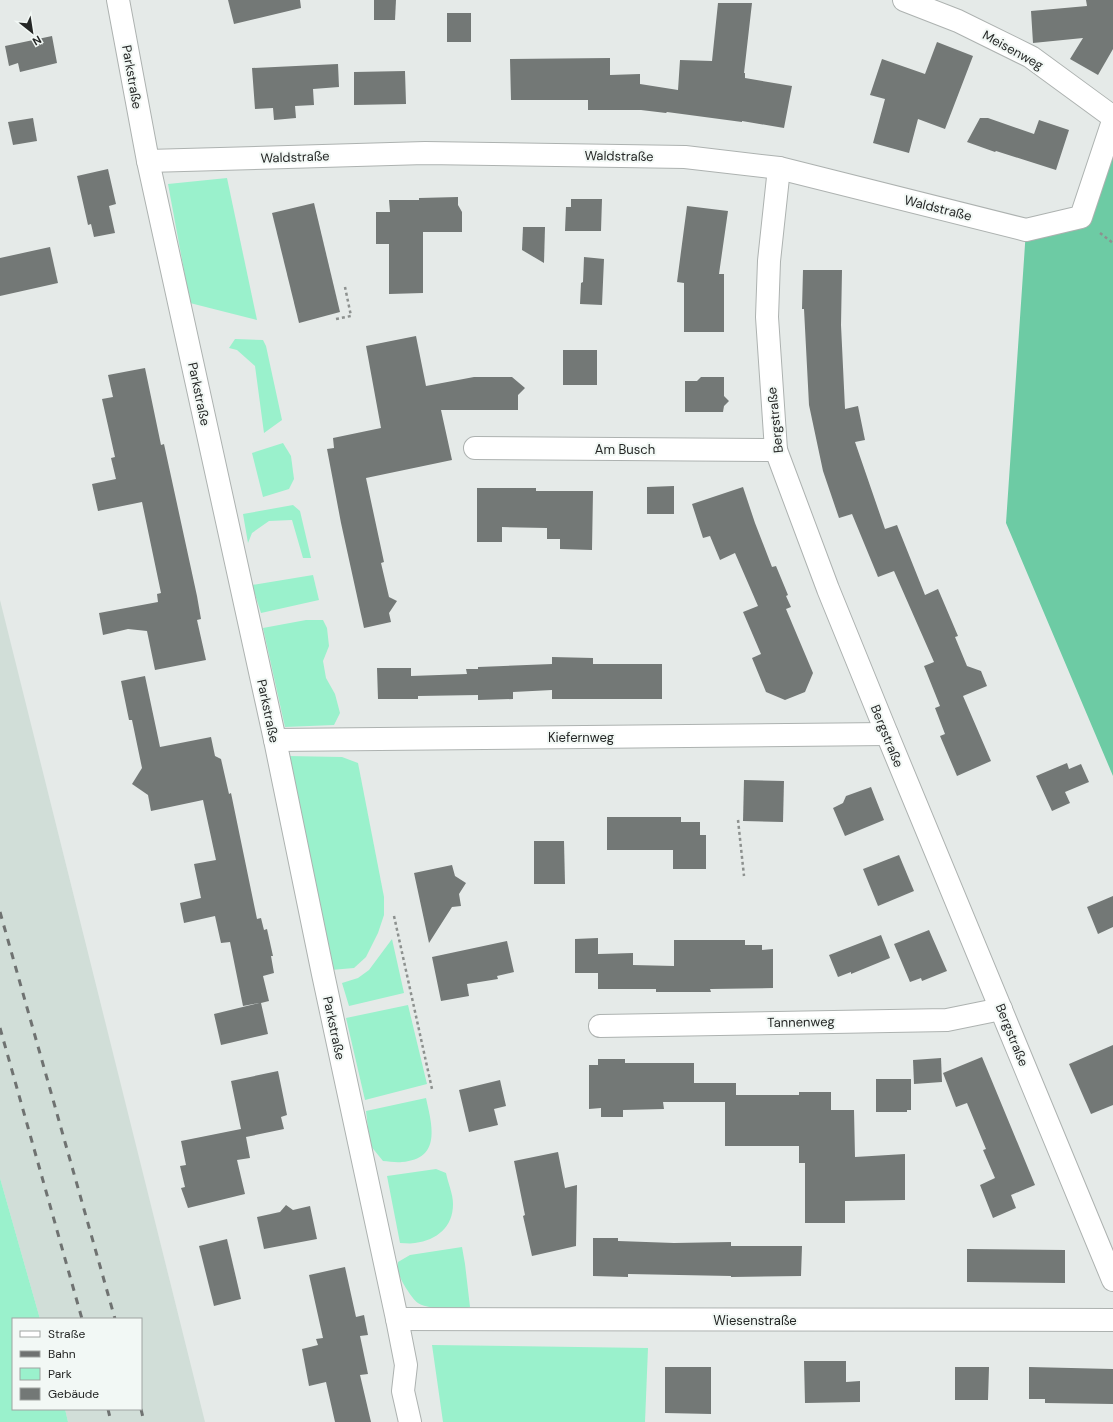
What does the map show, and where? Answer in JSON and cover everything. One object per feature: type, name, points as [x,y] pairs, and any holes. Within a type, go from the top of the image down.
[{"type":"street","name":"Parkstraße","points":[[118,0],[148,161],[275,740],[322,974],[397,1319],[406,1365],[403,1391],[410,1422]]},
{"type":"street","name":"Meisenweg","points":[[904,0],[958,21],[1031,57],[1113,116]]},
{"type":"street","name":"Waldstraße","points":[[148,161],[425,153],[685,157],[779,168],[1026,230],[1081,217],[1113,121]]},
{"type":"street","name":"Bergstraße","points":[[779,168],[769,261],[767,317],[776,450],[828,589],[1113,1280]]},
{"type":"street","name":"Am Busch","points":[[475,448],[776,450]]},
{"type":"street","name":"Kiefernweg","points":[[275,740],[887,734]]},
{"type":"street","name":"Tannenweg","points":[[600,1026],[947,1020],[1001,1009]]},
{"type":"street","name":"Wiesenstraße","points":[[397,1319],[1113,1320]]},
{"type":"path","points":[[336,319],[351,316],[345,287]]},
{"type":"path","points":[[738,820],[744,876]]},
{"type":"path","points":[[394,916],[432,1089]]},
{"type":"shaded area","points":[[0,600],[205,1422],[68,1422],[65,1410],[142,1410],[142,1318],[40,1318],[0,1178]]},
{"type":"green space","points":[[1113,121],[1113,776],[1006,523],[1026,230],[1081,217]]},
{"type":"green space","points":[[227,178],[257,320],[190,303],[168,184]]},
{"type":"green space","points":[[235,339],[263,340],[266,346],[282,420],[264,433],[255,366],[237,350],[229,348]]},
{"type":"green space","points":[[283,443],[291,456],[294,479],[289,489],[263,497],[252,453]]},
{"type":"green space","points":[[293,505],[300,511],[311,558],[303,558],[292,520],[269,521],[252,533],[248,543],[243,514]]},
{"type":"green space","points":[[313,575],[319,600],[261,613],[252,585]]},
{"type":"green space","points":[[306,620],[323,620],[327,628],[329,646],[323,661],[326,678],[335,694],[340,713],[334,725],[285,727],[263,628]]},
{"type":"green space","points":[[287,756],[342,757],[358,763],[384,897],[384,915],[378,933],[366,957],[354,968],[331,970]]},
{"type":"green space","points":[[392,939],[404,993],[349,1006],[342,983],[358,978],[369,970]]},
{"type":"green space","points":[[408,1005],[427,1084],[365,1100],[346,1018]]},
{"type":"green space","points":[[426,1098],[432,1129],[429,1148],[423,1155],[415,1159],[400,1162],[383,1161],[370,1145],[366,1111]]},
{"type":"green space","points":[[436,1169],[446,1173],[453,1200],[452,1212],[447,1226],[430,1239],[413,1243],[400,1243],[387,1176]]},
{"type":"green space","points":[[0,1178],[40,1318],[12,1318],[12,1410],[65,1410],[68,1422],[0,1422]]},
{"type":"green space","points":[[462,1247],[470,1307],[465,1309],[444,1309],[429,1307],[415,1301],[399,1274],[398,1262],[410,1255]]},
{"type":"green space","points":[[432,1345],[648,1348],[645,1422],[443,1422]]},
{"type":"building","points":[[228,0],[300,0],[301,8],[234,24]]},
{"type":"building","points":[[374,0],[396,0],[395,20],[374,20]]},
{"type":"building","points":[[1086,0],[1113,0],[1113,49],[1098,75],[1070,59],[1083,38],[1033,43],[1031,11],[1087,6]]},
{"type":"building","points":[[718,3],[752,3],[744,73],[745,78],[792,86],[784,128],[742,121],[667,112],[641,110],[588,110],[588,100],[511,100],[510,59],[610,58],[610,75],[640,74],[640,84],[678,90],[680,60],[712,61]]},
{"type":"building","points":[[447,13],[471,13],[471,42],[447,42]]},
{"type":"building","points":[[52,36],[57,63],[20,72],[18,63],[9,66],[5,46]]},
{"type":"building","points":[[937,42],[973,56],[945,129],[918,119],[909,153],[873,143],[885,99],[870,95],[882,59],[925,74]]},
{"type":"building","points":[[338,64],[339,87],[313,89],[314,105],[295,106],[296,118],[274,120],[273,108],[255,109],[252,68]]},
{"type":"building","points":[[405,71],[406,104],[354,105],[354,72]]},
{"type":"building","points":[[33,118],[37,141],[13,145],[8,122]]},
{"type":"building","points":[[980,118],[988,118],[1034,134],[1039,120],[1069,130],[1056,170],[967,142]]},
{"type":"building","points":[[108,169],[116,204],[109,206],[115,233],[94,237],[91,224],[88,225],[77,176]]},
{"type":"building","points":[[458,197],[458,205],[462,212],[462,232],[423,232],[423,293],[389,294],[389,244],[376,244],[376,212],[390,212],[389,200],[419,200],[419,198]]},
{"type":"building","points":[[571,199],[602,199],[601,231],[565,231],[566,207],[571,207]]},
{"type":"building","points":[[314,203],[340,312],[299,323],[272,213]]},
{"type":"building","points":[[687,206],[728,211],[719,274],[724,274],[724,332],[684,332],[684,283],[677,282]]},
{"type":"building","points":[[523,227],[545,227],[544,263],[522,250]]},
{"type":"building","points":[[50,247],[58,283],[0,296],[0,258]]},
{"type":"building","points":[[584,257],[604,259],[602,305],[580,304]]},
{"type":"building","points":[[803,270],[842,270],[841,325],[845,409],[858,406],[865,440],[855,442],[885,529],[897,525],[925,595],[938,589],[958,636],[955,637],[967,666],[981,671],[987,686],[963,696],[991,761],[957,776],[940,736],[945,734],[935,708],[940,706],[924,666],[934,662],[894,571],[878,577],[852,514],[839,518],[823,471],[809,405],[804,309],[802,309]]},
{"type":"building","points":[[416,336],[426,386],[474,377],[512,377],[525,388],[518,395],[518,410],[441,410],[452,460],[366,478],[384,562],[381,563],[389,597],[397,601],[389,613],[391,622],[364,628],[341,523],[327,449],[334,448],[333,438],[381,428],[366,346]]},
{"type":"building","points":[[563,350],[597,350],[597,385],[563,385]]},
{"type":"building","points":[[145,368],[161,445],[164,444],[197,596],[201,619],[197,620],[206,660],[155,670],[147,631],[128,629],[103,635],[99,613],[158,602],[157,594],[161,593],[142,502],[98,511],[92,484],[116,479],[111,458],[115,457],[102,399],[113,397],[108,375]]},
{"type":"building","points":[[701,377],[724,377],[724,396],[729,401],[724,406],[723,412],[685,412],[685,381],[697,381]]},
{"type":"building","points":[[674,486],[674,514],[647,514],[647,487]]},
{"type":"building","points":[[743,487],[772,567],[776,566],[788,595],[786,596],[791,607],[786,609],[813,673],[805,692],[785,700],[766,692],[752,658],[761,654],[743,612],[758,606],[735,553],[720,560],[710,536],[703,538],[692,504]]},
{"type":"building","points":[[477,488],[536,488],[536,491],[593,491],[592,550],[560,549],[560,539],[547,539],[547,528],[502,527],[502,542],[477,542]]},
{"type":"building","points":[[552,657],[593,658],[593,664],[662,664],[662,699],[552,699],[552,690],[513,692],[513,699],[478,700],[478,695],[418,696],[418,699],[378,699],[377,668],[411,668],[411,676],[467,674],[466,669],[478,669],[478,667],[552,664]]},
{"type":"building","points":[[145,676],[160,747],[211,737],[215,756],[221,759],[229,794],[231,793],[257,919],[261,918],[264,930],[267,929],[273,956],[271,956],[274,973],[263,976],[269,1001],[261,1003],[268,1034],[221,1045],[214,1014],[259,1003],[243,1006],[230,942],[221,943],[215,916],[184,923],[180,903],[201,898],[194,864],[216,860],[203,800],[151,811],[148,795],[132,784],[142,768],[132,720],[129,720],[121,681]]},
{"type":"building","points":[[1067,763],[1069,769],[1081,764],[1089,782],[1065,792],[1070,803],[1052,811],[1036,776]]},
{"type":"building","points":[[744,780],[784,781],[783,822],[743,821]]},
{"type":"building","points":[[871,787],[884,820],[845,836],[833,808],[843,803],[846,796]]},
{"type":"building","points":[[607,817],[681,817],[681,822],[700,822],[700,835],[706,835],[706,869],[673,869],[673,850],[607,850]]},
{"type":"building","points":[[534,841],[564,841],[565,884],[534,884]]},
{"type":"building","points":[[899,855],[914,891],[878,906],[863,869]]},
{"type":"building","points":[[452,865],[455,876],[466,883],[459,894],[461,906],[452,907],[429,943],[414,873]]},
{"type":"building","points":[[1113,896],[1113,927],[1098,934],[1087,907]]},
{"type":"building","points":[[929,930],[947,971],[922,981],[921,978],[910,982],[894,944]]},
{"type":"building","points":[[881,935],[890,958],[851,974],[851,972],[838,977],[829,955]]},
{"type":"building","points":[[598,938],[598,954],[633,953],[633,965],[674,966],[674,940],[745,940],[745,945],[762,945],[762,950],[773,949],[773,988],[710,989],[711,992],[656,992],[656,989],[598,989],[598,973],[575,973],[575,939]]},
{"type":"building","points":[[507,941],[514,972],[497,976],[498,979],[467,984],[469,996],[441,1001],[432,957]]},
{"type":"building","points":[[1113,1045],[1113,1105],[1091,1114],[1069,1064]]},
{"type":"building","points":[[982,1057],[1035,1185],[1011,1195],[1016,1208],[993,1218],[980,1185],[995,1178],[983,1150],[986,1149],[967,1103],[956,1107],[943,1073]]},
{"type":"building","points":[[941,1058],[942,1082],[914,1084],[913,1060]]},
{"type":"building","points":[[598,1059],[625,1059],[625,1063],[694,1063],[694,1083],[736,1083],[736,1095],[799,1095],[799,1092],[831,1092],[831,1110],[854,1110],[855,1157],[905,1154],[905,1200],[845,1201],[845,1223],[805,1223],[805,1163],[799,1163],[799,1146],[725,1146],[725,1102],[663,1102],[664,1109],[623,1110],[623,1117],[601,1117],[601,1108],[589,1109],[589,1065],[598,1065]]},
{"type":"building","points":[[278,1071],[287,1115],[281,1117],[284,1129],[246,1137],[250,1158],[237,1160],[245,1194],[188,1208],[181,1188],[185,1187],[180,1166],[186,1165],[181,1141],[241,1129],[231,1081]]},
{"type":"building","points":[[876,1079],[911,1079],[911,1110],[907,1110],[907,1112],[876,1112]]},
{"type":"building","points":[[500,1080],[506,1106],[494,1109],[498,1125],[469,1132],[459,1090]]},
{"type":"building","points":[[558,1152],[565,1188],[577,1185],[576,1246],[532,1256],[523,1216],[525,1215],[514,1161]]},
{"type":"building","points":[[286,1205],[293,1210],[310,1206],[317,1239],[264,1249],[257,1217],[280,1212]]},
{"type":"building","points":[[593,1238],[618,1238],[618,1241],[674,1243],[731,1242],[731,1246],[802,1246],[801,1276],[731,1277],[628,1274],[628,1277],[593,1276]]},
{"type":"building","points":[[227,1239],[241,1299],[214,1306],[199,1246]]},
{"type":"building","points":[[967,1249],[1065,1250],[1065,1283],[967,1282]]},
{"type":"building","points":[[345,1267],[356,1317],[364,1315],[368,1335],[360,1336],[368,1374],[360,1375],[371,1422],[335,1422],[326,1382],[309,1386],[302,1349],[318,1345],[316,1339],[323,1338],[309,1275]]},
{"type":"building","points":[[804,1361],[846,1361],[846,1382],[860,1381],[860,1402],[805,1403]]},
{"type":"building","points":[[665,1367],[711,1367],[711,1414],[665,1413]]},
{"type":"building","points":[[955,1367],[989,1367],[988,1400],[955,1400]]},
{"type":"building","points":[[1029,1367],[1113,1369],[1113,1404],[1045,1403],[1045,1399],[1029,1399]]},
{"type":"railway","points":[[0,912],[115,1318]]},
{"type":"railway","points":[[0,1028],[82,1318]]},
{"type":"railway","points":[[108,1410],[111,1422]]},
{"type":"railway","points":[[141,1410],[144,1422]]}]
